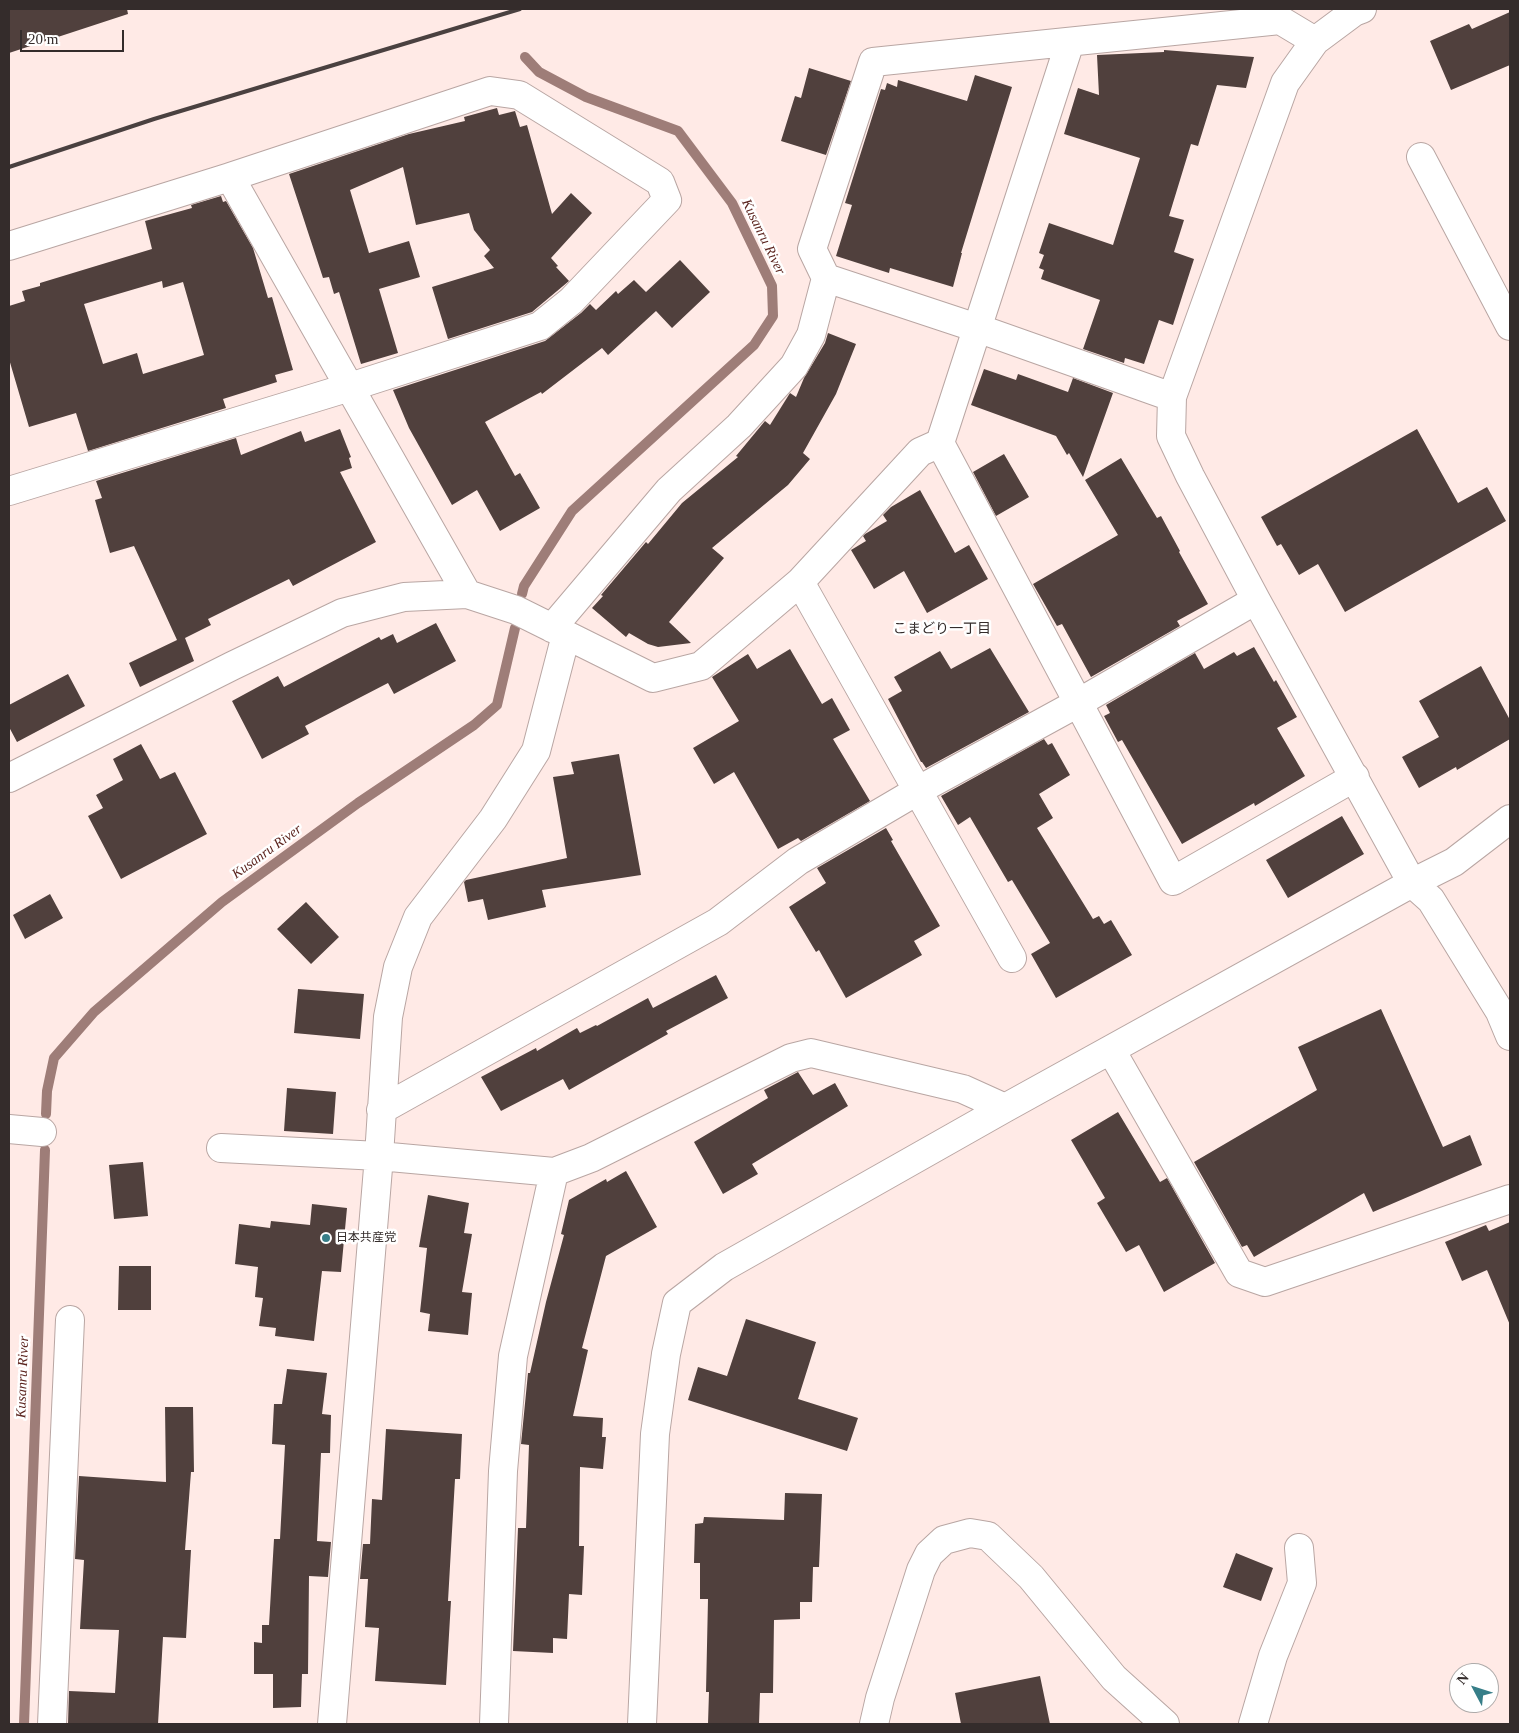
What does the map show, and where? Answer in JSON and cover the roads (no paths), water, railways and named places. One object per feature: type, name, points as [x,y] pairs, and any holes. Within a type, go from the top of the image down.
[{"type":"street","points":[[1362,9],[1354,12],[1315,41],[1285,83],[1172,397],[1171,436],[1190,476],[1256,600],[1412,883],[1431,900],[1500,1012],[1510,1036]]},
{"type":"street","points":[[332,1724],[379,1156],[388,1017],[398,967],[418,917],[493,819],[536,751],[559,631],[668,490],[739,426],[794,366],[811,335],[826,278],[812,249],[873,62],[1280,20],[1315,41]]},
{"type":"street","points":[[1070,42],[940,444],[1173,881],[1355,777]]},
{"type":"street","points":[[9,246],[490,91],[519,95],[660,182],[667,200],[571,301],[540,326],[350,387],[9,491]]},
{"type":"street","points":[[1421,157],[1510,326]]},
{"type":"street","points":[[230,176],[467,594]]},
{"type":"street","points":[[826,278],[978,328],[1172,397]]},
{"type":"street","points":[[9,778],[342,613],[404,597],[467,594],[516,610],[653,678],[701,666],[800,582],[920,452],[940,444]]},
{"type":"street","points":[[800,582],[1012,958]]},
{"type":"street","points":[[381,1110],[718,922],[798,861],[917,791],[1078,703],[1256,600]]},
{"type":"street","points":[[642,1724],[655,1434],[666,1354],[677,1304],[724,1267],[1005,1108],[1412,883],[1454,862],[1510,818]]},
{"type":"street","points":[[1111,1050],[1239,1273],[1266,1282],[1510,1199]]},
{"type":"street","points":[[221,1148],[379,1156],[554,1172],[591,1158],[791,1058],[811,1054],[963,1089],[1005,1108]]},
{"type":"street","points":[[9,1129],[42,1132]]},
{"type":"street","points":[[494,1724],[503,1471],[513,1356],[554,1172]]},
{"type":"street","points":[[52,1724],[70,1320]]},
{"type":"street","points":[[874,1724],[880,1698],[921,1570],[929,1554],[944,1540],[970,1533],[988,1536],[1031,1577],[1114,1678],[1165,1724]]},
{"type":"street","points":[[1253,1724],[1273,1656],[1302,1583],[1299,1548]]},
{"type":"waterway","name":"Kusanru River","points":[[522,594],[524,586],[572,511],[754,345],[773,316],[772,286],[732,203],[678,131],[586,97],[539,72],[525,57]]},
{"type":"waterway","name":"Kusanru River","points":[[46,1114],[47,1091],[54,1058],[94,1012],[222,902],[358,803],[474,725],[497,705],[515,628]]},
{"type":"waterway","name":"Kusanru River","points":[[24,1724],[45,1150]]},
{"type":"railway","points":[[9,167],[154,119],[520,9]]},
{"type":"place","name":"日本共産党","points":[[326,1238]]},
{"type":"district","name":"こまどり一丁目","points":[[942,629]]}]
